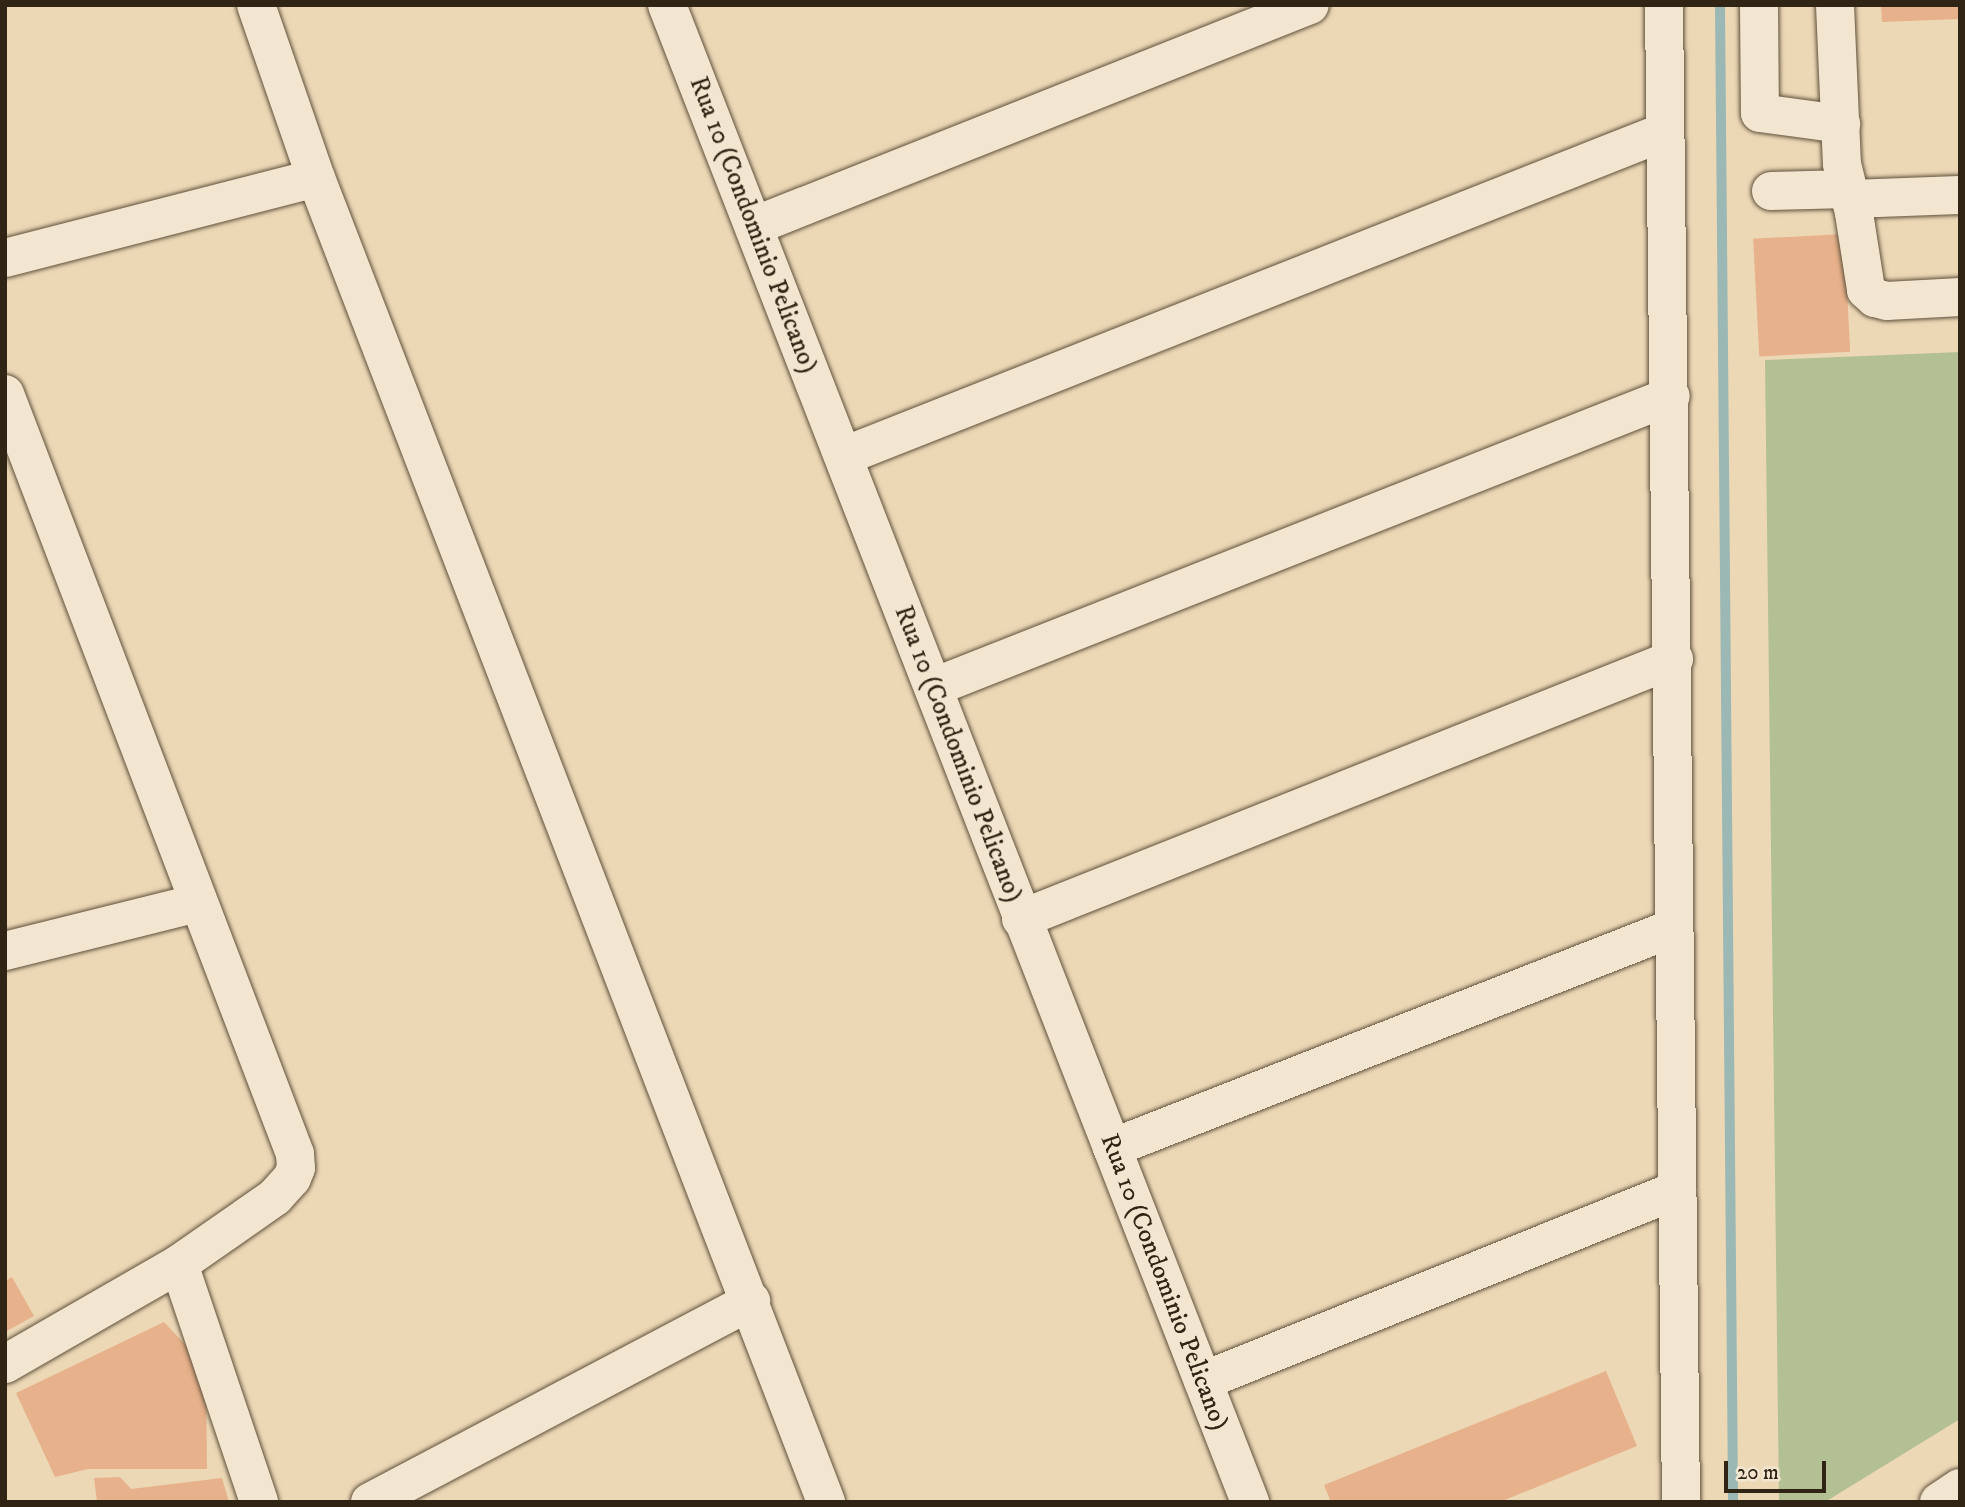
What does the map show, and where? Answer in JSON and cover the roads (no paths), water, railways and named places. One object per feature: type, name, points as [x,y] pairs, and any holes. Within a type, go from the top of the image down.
[{"type":"street","points":[[256,5],[316,178],[751,1301],[826,1502]]},
{"type":"street","name":"Rua 10 (Condominio Pelicano)","points":[[667,5],[1250,1502]]},
{"type":"street","points":[[754,226],[1310,5]]},
{"type":"street","points":[[1664,5],[1674,659],[1673,928],[1681,1502]]},
{"type":"street","points":[[1759,5],[1760,113],[1841,124]]},
{"type":"street","points":[[1835,5],[1842,164],[1866,290],[1875,298],[1887,301],[1960,297]]},
{"type":"street","points":[[844,456],[1664,132]]},
{"type":"street","points":[[5,258],[316,178]]},
{"type":"street","points":[[1771,191],[1960,195]]},
{"type":"street","points":[[5,394],[295,1154],[296,1168],[288,1184],[275,1197],[179,1264],[5,1364]]},
{"type":"street","points":[[934,687],[1671,396]]},
{"type":"street","points":[[1021,919],[1674,659]]},
{"type":"street","points":[[5,951],[197,903]]},
{"type":"street","points":[[1112,1148],[1673,928]]},
{"type":"street","points":[[1203,1381],[1677,1189]]},
{"type":"street","points":[[179,1264],[258,1502]]},
{"type":"street","points":[[370,1502],[751,1301]]},
{"type":"street","points":[[1939,1502],[1960,1488]]},
{"type":"waterway","points":[[1720,5],[1733,1502]]}]
